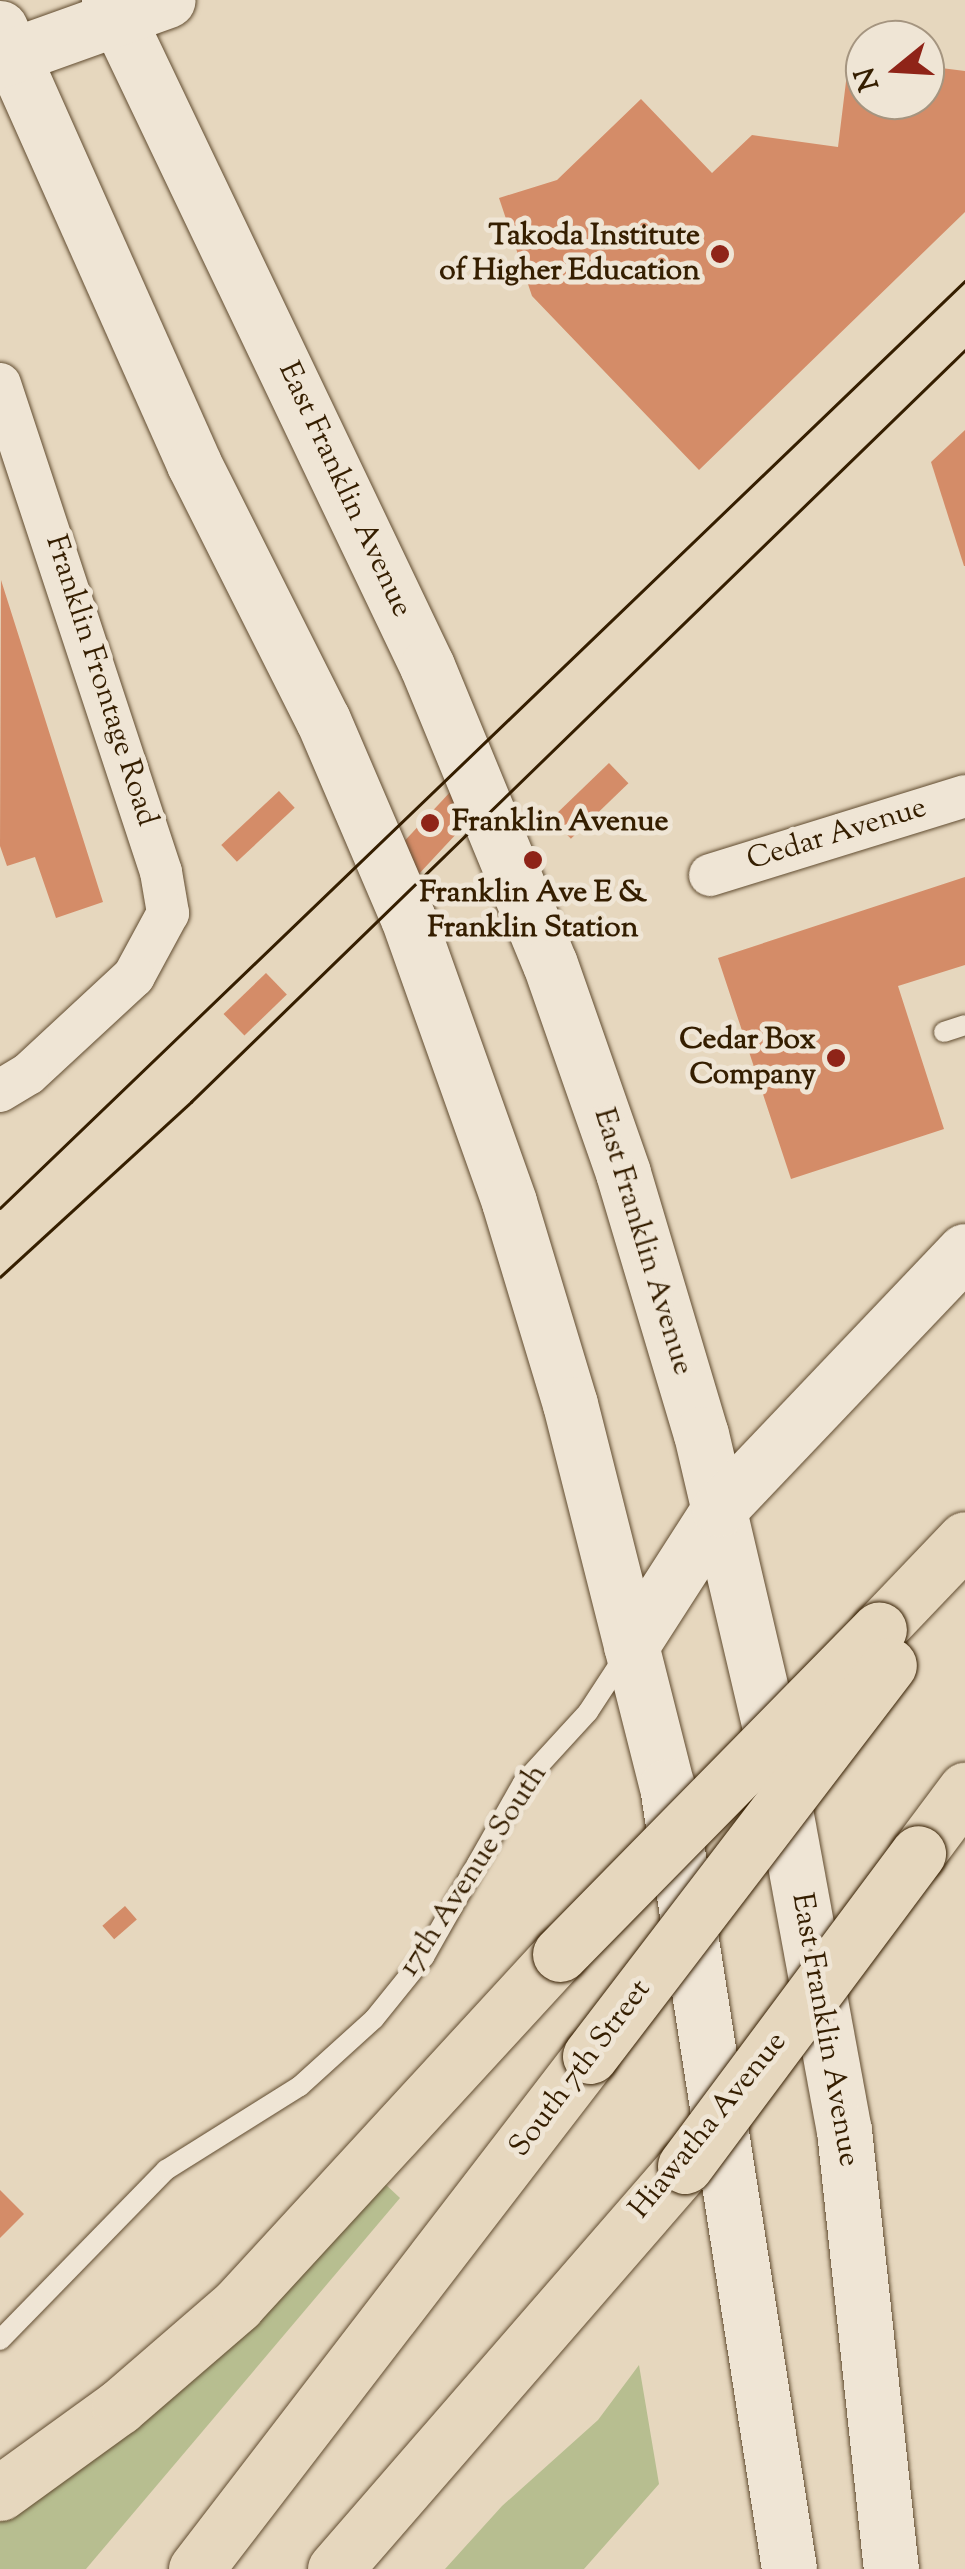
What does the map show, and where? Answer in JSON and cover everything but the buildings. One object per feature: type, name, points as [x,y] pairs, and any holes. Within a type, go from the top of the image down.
[{"type":"highway","points":[[0,2493],[119,2408],[237,2305],[560,1954],[884,1647],[965,1540]]},
{"type":"highway","name":"South 7th Street","points":[[196,2569],[590,2056],[884,1647],[965,1568]]},
{"type":"highway","name":"Hiawatha Avenue","points":[[440,2452],[938,1863],[965,1790]]},
{"type":"highway","points":[[335,2569],[440,2452]]},
{"type":"highway","points":[[352,2569],[440,2452]]},
{"type":"main road","points":[[168,0],[109,6],[4,48],[194,464],[323,720],[408,918],[509,1202],[570,1404],[667,1786],[789,2569]]},
{"type":"main road","name":"East Franklin Avenue","points":[[109,6],[427,666],[550,964],[623,1173],[719,1509],[770,1728],[844,2130],[891,2569]]},
{"type":"main road","name":"17th Avenue South","points":[[631,1646],[719,1509],[965,1251]]},
{"type":"street","name":"Franklin Frontage Road","points":[[0,384],[161,872],[168,913],[134,976],[28,1074],[0,1091]]},
{"type":"street","name":"Cedar Avenue","points":[[710,875],[965,796]]},
{"type":"lane","name":"17th Avenue South","points":[[0,2340],[166,2170],[300,2086],[374,2019],[424,1957],[523,1783],[588,1712],[631,1646]]},
{"type":"green space","points":[[383,2182],[400,2198],[86,2569],[0,2569],[0,2516]]},
{"type":"green space","points":[[639,2365],[659,2484],[584,2569],[445,2569],[502,2506],[598,2420]]},
{"type":"tram line","points":[[0,1208],[965,281]]},
{"type":"tram line","points":[[0,1277],[191,1102],[965,350]]},
{"type":"place","name":"Takoda Institute of Higher Education","points":[[720,254]]},
{"type":"place","name":"Franklin Avenue","points":[[430,823]]},
{"type":"place","name":"Franklin Ave E & Franklin Station","points":[[533,860]]},
{"type":"place","name":"Cedar Box Company","points":[[836,1058]]}]
